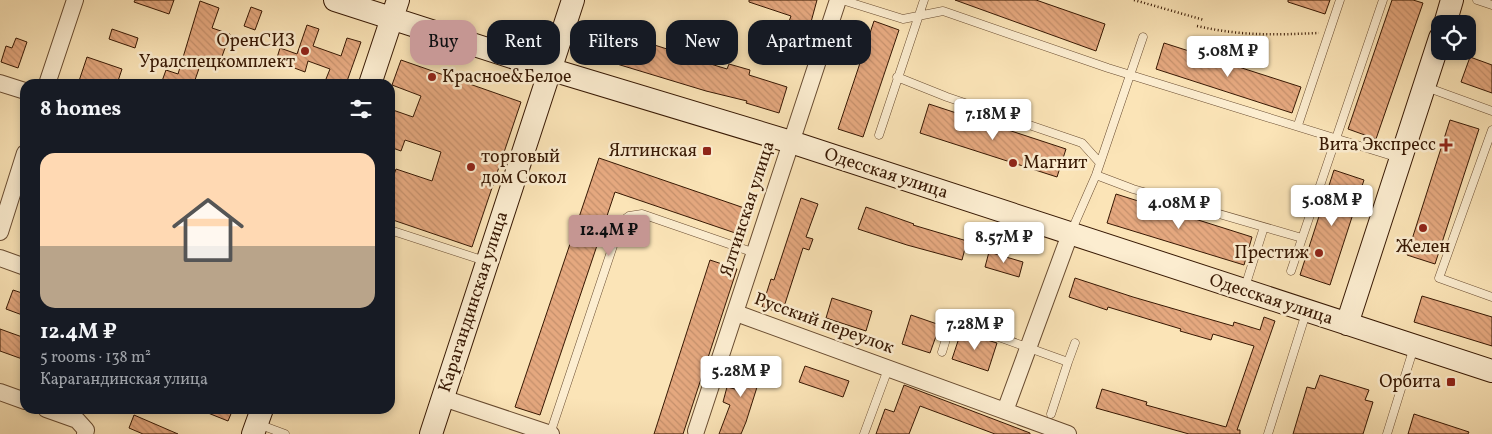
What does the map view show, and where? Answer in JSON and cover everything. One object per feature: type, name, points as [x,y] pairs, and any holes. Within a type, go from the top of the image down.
[{"type":"street","points":[[49,79],[75,0]]},
{"type":"street","name":"Одесская улица","points":[[335,0],[395,9],[550,69],[791,142],[1492,371]]},
{"type":"street","name":"Карагандинская улица","points":[[431,434],[573,0]]},
{"type":"street","name":"Ялтинская улица","points":[[696,431],[840,0]]},
{"type":"street","points":[[1447,15],[1452,0]]},
{"type":"street","points":[[372,79],[395,9]]},
{"type":"street","points":[[1347,324],[1433,60]]},
{"type":"street","points":[[0,83],[20,89]]},
{"type":"street","points":[[0,232],[20,169]]},
{"type":"street","points":[[1005,411],[1070,234]]},
{"type":"street","points":[[0,258],[20,265]]},
{"type":"street","name":"Русский переулок","points":[[736,313],[1068,434]]},
{"type":"street","points":[[0,392],[20,399]]},
{"type":"street","points":[[443,398],[550,434]]},
{"type":"street","points":[[60,414],[77,420],[86,430],[85,434]]},
{"type":"lane","points":[[840,0],[903,19],[942,11],[1131,74],[1298,125],[1401,159]]},
{"type":"lane","points":[[879,135],[924,0]]},
{"type":"lane","points":[[1298,125],[1340,0]]},
{"type":"lane","points":[[1291,271],[1383,0]]},
{"type":"lane","points":[[1477,0],[1492,5]]},
{"type":"lane","points":[[1070,234],[1096,175],[1143,36]]},
{"type":"lane","points":[[897,77],[947,97],[1082,144],[1100,163]]},
{"type":"lane","points":[[1424,86],[1492,110]]},
{"type":"lane","points":[[1492,130],[1439,278],[1492,297]]},
{"type":"lane","points":[[1096,175],[1133,189],[1302,238]]},
{"type":"lane","points":[[550,434],[621,222],[629,216],[642,214],[755,253]]},
{"type":"lane","points":[[1244,291],[1264,227]]},
{"type":"lane","points":[[395,232],[487,262]]},
{"type":"lane","points":[[1268,434],[1307,311]]},
{"type":"lane","points":[[942,352],[952,320],[1068,362]]},
{"type":"lane","points":[[1051,414],[1074,343]]},
{"type":"lane","points":[[1387,434],[1414,347]]},
{"type":"lane","points":[[864,434],[888,368]]},
{"type":"lane","points":[[257,422],[285,434]]},
{"type":"path","points":[[1134,0],[1204,20]]},
{"type":"path","points":[[1197,26],[1233,34],[1263,36],[1329,33]]},
{"type":"building","points":[[135,0],[174,0],[169,14],[134,2]]},
{"type":"building","points":[[749,0],[817,0],[812,20],[790,20],[791,16],[749,2]]},
{"type":"building","points":[[955,0],[1036,0],[1105,24],[1096,51]]},
{"type":"building","points":[[1288,0],[1330,0],[1325,14],[1288,2]]},
{"type":"building","points":[[1392,0],[1413,0],[1423,3],[1376,139],[1348,129]]},
{"type":"building","points":[[200,1],[219,8],[212,28],[230,34],[220,62],[203,57],[195,79],[163,79],[166,70],[178,74]]},
{"type":"building","points":[[251,7],[262,11],[255,30],[244,26]]},
{"type":"building","points":[[874,21],[899,30],[863,137],[838,129],[859,65],[871,65],[871,30]]},
{"type":"building","points":[[307,25],[319,29],[313,46],[341,56],[347,38],[361,42],[348,79],[326,79],[330,69],[308,61],[305,72],[276,61],[280,48],[297,54]]},
{"type":"building","points":[[112,29],[138,38],[135,48],[109,39]]},
{"type":"building","points":[[16,38],[27,42],[18,68],[1,62],[6,46],[12,48]]},
{"type":"building","points":[[1164,43],[1301,87],[1292,113],[1156,69]]},
{"type":"building","points":[[656,46],[666,49],[666,65],[714,65],[727,69],[729,65],[732,65],[750,70],[749,75],[787,87],[779,113],[746,103],[747,101],[706,91],[620,65],[656,65]]},
{"type":"building","points":[[87,57],[122,69],[119,79],[80,79]]},
{"type":"building","points":[[1476,59],[1492,65],[1492,93],[1461,82],[1469,60]]},
{"type":"building","name":"торговый дом Сокол","points":[[401,60],[410,63],[410,65],[415,65],[521,102],[472,247],[395,221],[396,169],[432,181],[441,152],[405,140],[401,151],[395,149],[395,111],[413,117],[421,96],[395,86],[395,79]]},
{"type":"building","points":[[929,104],[1066,149],[1057,177],[920,133]]},
{"type":"building","points":[[1450,120],[1479,129],[1435,264],[1407,255]]},
{"type":"building","points":[[599,158],[753,211],[744,236],[615,192],[540,415],[515,407]]},
{"type":"building","points":[[1334,170],[1364,180],[1330,285],[1300,275]]},
{"type":"building","points":[[1116,194],[1252,237],[1244,265],[1107,223]]},
{"type":"building","points":[[801,198],[818,204],[806,237],[813,239],[809,250],[803,248],[782,313],[762,307],[771,279],[774,280]]},
{"type":"building","points":[[866,207],[913,225],[967,241],[962,260],[858,229]]},
{"type":"building","points":[[989,252],[1023,262],[1019,277],[985,267]]},
{"type":"building","points":[[710,260],[737,269],[683,434],[654,434]]},
{"type":"building","points":[[1075,278],[1233,326],[1234,322],[1260,330],[1264,317],[1275,321],[1237,430],[1240,430],[1240,434],[1189,434],[1096,408],[1102,389],[1147,402],[1146,405],[1226,427],[1254,346],[1213,334],[1211,340],[1180,331],[1181,329],[1108,307],[1107,310],[1069,297]]},
{"type":"building","points":[[13,290],[20,292],[20,314],[6,309]]},
{"type":"building","points":[[1422,296],[1492,317],[1492,346],[1414,322]]},
{"type":"building","points":[[832,298],[872,311],[866,331],[826,318]]},
{"type":"building","points":[[911,315],[940,325],[930,353],[902,344]]},
{"type":"building","points":[[0,329],[20,336],[20,358],[0,351]]},
{"type":"building","points":[[961,332],[997,343],[988,371],[952,359]]},
{"type":"building","points":[[745,359],[764,365],[746,422],[741,434],[719,434],[730,405],[723,402],[727,387],[735,389]]},
{"type":"building","points":[[805,366],[849,381],[843,397],[799,382]]},
{"type":"building","points":[[1320,375],[1369,390],[1365,400],[1373,402],[1363,434],[1293,434],[1307,387],[1315,389]]},
{"type":"building","points":[[904,385],[1030,434],[995,434],[920,406],[909,434],[876,434],[885,409],[894,412]]},
{"type":"building","points":[[210,414],[231,414],[228,421]]},
{"type":"building","points":[[1414,414],[1469,432],[1468,434],[1408,434]]},
{"type":"building","points":[[134,415],[178,434],[143,434],[129,428]]},
{"type":"place","name":"ОренСИЗ Уралспецкомплект","points":[[305,51]]},
{"type":"place","name":"Красное&Белое","points":[[432,77]]},
{"type":"place","name":"Вита Экспресс","points":[[1446,145]]},
{"type":"place","name":"Ялтинская","points":[[707,151]]},
{"type":"place","name":"Магнит","points":[[1013,163]]},
{"type":"place","name":"торговый дом Сокол","points":[[471,167]]},
{"type":"place","name":"Желен","points":[[1423,228]]},
{"type":"place","name":"Престиж","points":[[1319,253]]},
{"type":"place","name":"Орбита","points":[[1451,382]]}]
